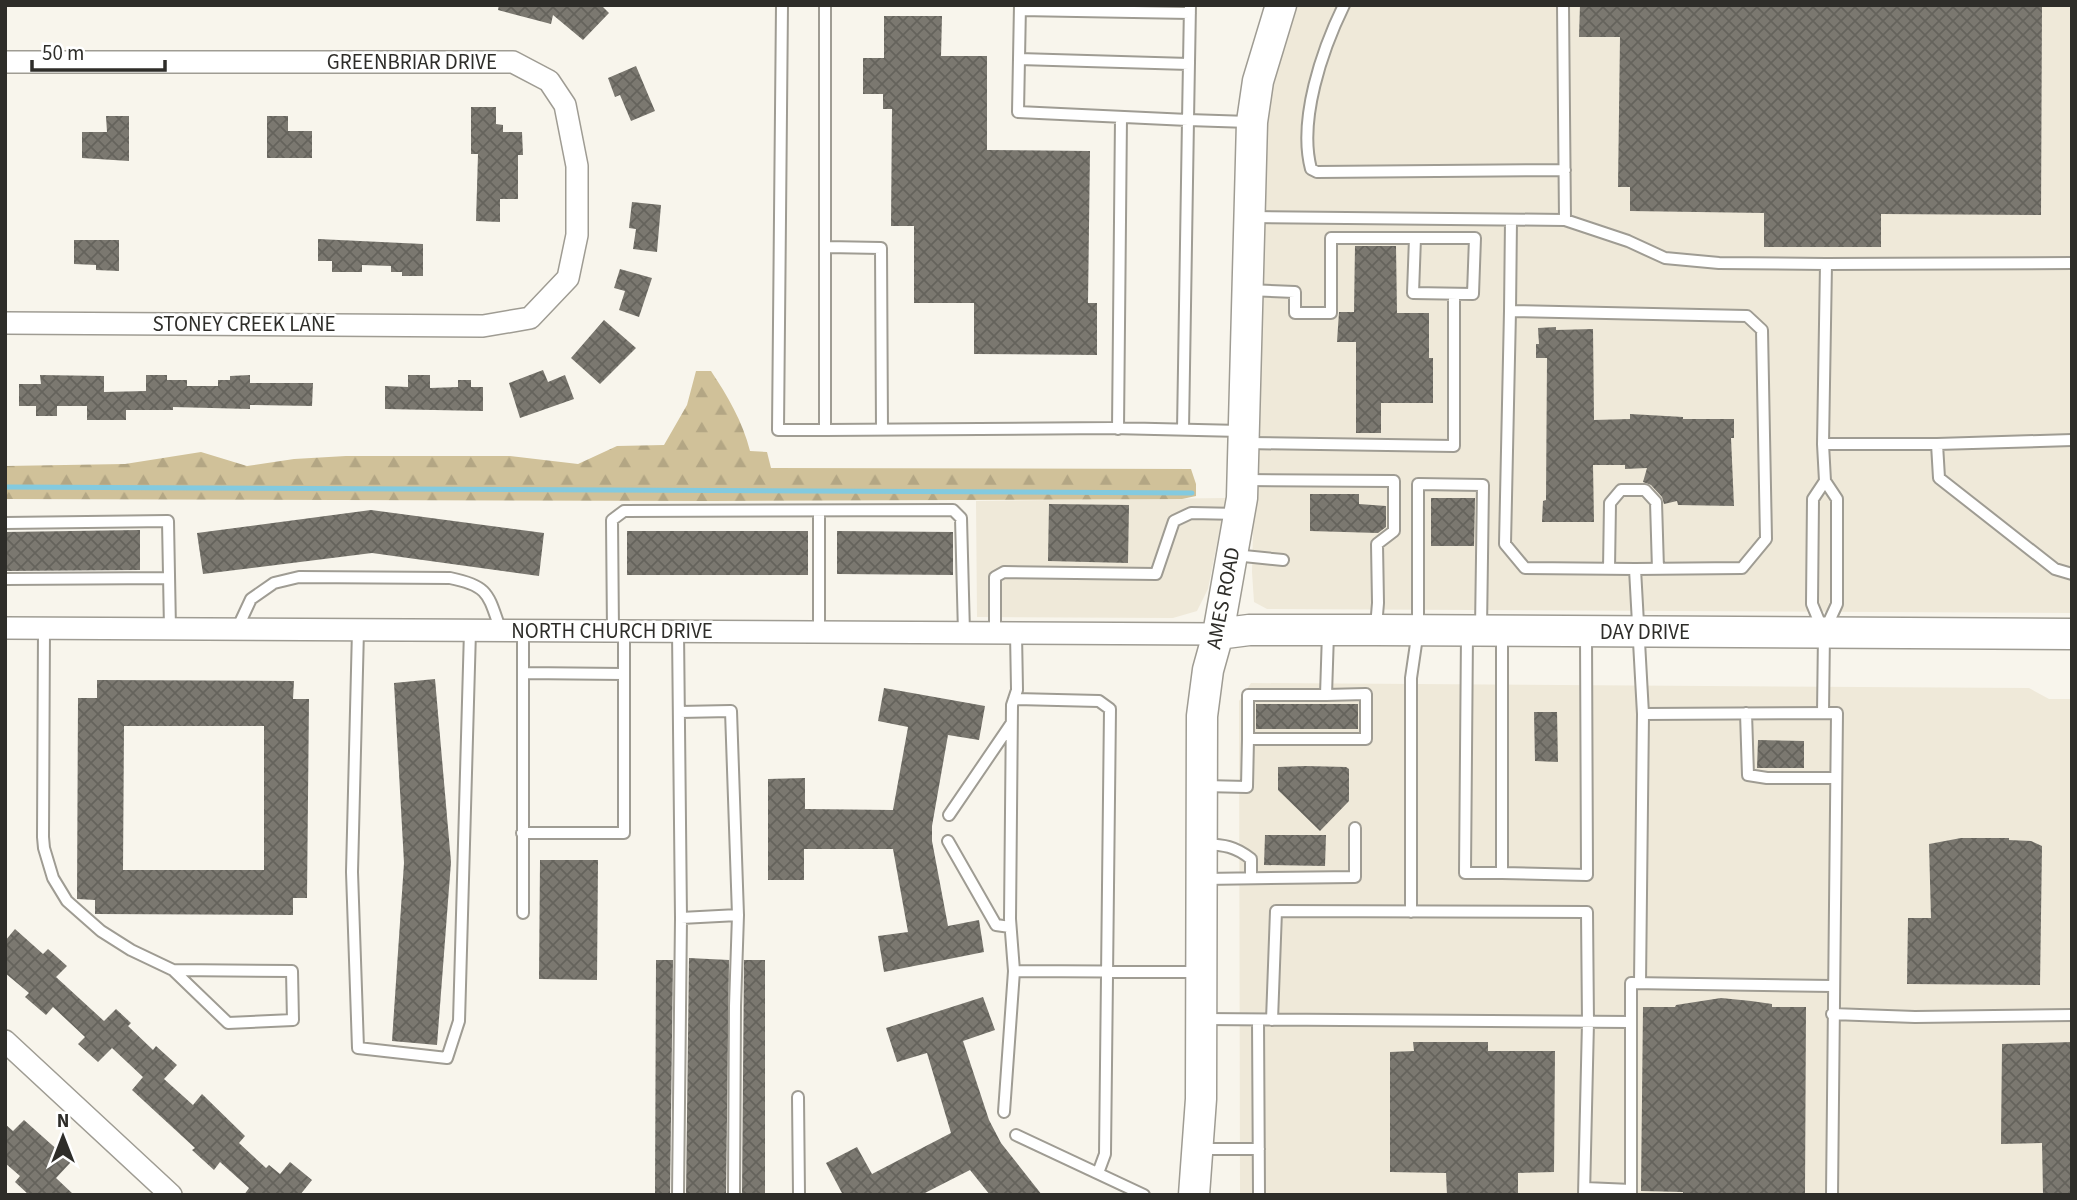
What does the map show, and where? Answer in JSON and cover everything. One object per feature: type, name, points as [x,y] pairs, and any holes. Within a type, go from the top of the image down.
[{"type":"street","name":"AMES ROAD","points":[[1194,1195],[1201,1100],[1200,786],[1204,705],[1208,670],[1219,634],[1240,514],[1243,480],[1252,122],[1258,81],[1281,5]]},
{"type":"street","name":"GREENBRIAR DRIVE","points":[[5,62],[513,62],[549,81],[565,105],[577,166],[577,235],[568,278],[530,318],[484,326]]},
{"type":"street","name":"STONEY CREEK LANE","points":[[5,323],[484,326]]},
{"type":"street","name":"NORTH CHURCH DRIVE","points":[[5,628],[1219,634]]},
{"type":"street","name":"DAY DRIVE","points":[[1219,634],[1249,630],[1418,630],[2072,634]]},
{"type":"street","points":[[5,1041],[172,1195]]},
{"type":"lane","points":[[782,5],[778,430],[1183,430],[1244,437],[1454,446],[1454,294]]},
{"type":"lane","points":[[825,5],[825,430]]},
{"type":"lane","points":[[1345,5],[1322,59],[1309,116],[1308,157],[1311,169],[1317,172],[1565,170]]},
{"type":"lane","points":[[1563,5],[1565,220]]},
{"type":"lane","points":[[1183,430],[1188,120],[1190,9],[1020,7],[1018,112],[1188,120],[1252,122]]},
{"type":"lane","points":[[1019,59],[1189,64]]},
{"type":"lane","points":[[1118,429],[1121,117]]},
{"type":"lane","points":[[1248,218],[1565,220],[1628,241],[1665,258],[1719,263],[2072,263]]},
{"type":"lane","points":[[1510,311],[1746,316],[1762,330],[1766,539],[1742,568],[1525,568],[1505,544],[1511,220]]},
{"type":"lane","points":[[1247,290],[1295,292],[1295,313],[1331,313],[1331,238],[1415,238],[1475,238],[1473,294],[1413,293],[1415,238]]},
{"type":"lane","points":[[827,247],[881,248],[882,429]]},
{"type":"lane","points":[[1824,633],[1837,604],[1837,499],[1825,481],[1823,444],[1826,264]]},
{"type":"lane","points":[[1823,444],[2072,440]]},
{"type":"lane","points":[[1937,444],[1939,478],[2055,569],[2072,574]]},
{"type":"lane","points":[[1243,480],[1394,481],[1394,531],[1377,544],[1376,630]]},
{"type":"lane","points":[[1823,713],[1824,633],[1812,604],[1813,499],[1825,481]]},
{"type":"lane","points":[[1411,912],[1410,678],[1418,630],[1418,484],[1483,485],[1483,631],[1465,873],[1587,875],[1586,631]]},
{"type":"lane","points":[[1609,569],[1610,503],[1621,490],[1645,490],[1656,502],[1657,569]]},
{"type":"lane","points":[[522,833],[624,832],[624,674],[618,631],[612,520],[624,512],[953,510],[961,518],[964,633]]},
{"type":"lane","points":[[819,511],[819,632]]},
{"type":"lane","points":[[1004,1112],[1014,971],[1010,927],[1011,724],[1017,690],[995,577],[1004,572],[1156,573],[1174,521],[1191,513],[1240,514]]},
{"type":"lane","points":[[5,523],[168,521],[170,629]]},
{"type":"lane","points":[[1232,555],[1283,560]]},
{"type":"lane","points":[[1635,569],[1643,714],[1640,983]]},
{"type":"lane","points":[[237,629],[251,599],[274,583],[299,577],[340,577],[450,578],[472,582],[488,596],[501,631]]},
{"type":"lane","points":[[5,579],[169,578]]},
{"type":"lane","points":[[44,628],[43,837],[53,878],[67,901],[101,931],[173,970],[228,1023],[293,1020],[292,971],[173,970]]},
{"type":"lane","points":[[358,630],[352,872],[358,1048],[447,1058],[459,1021],[470,631]]},
{"type":"lane","points":[[523,631],[523,913]]},
{"type":"lane","points":[[677,1195],[681,918],[678,631]]},
{"type":"lane","points":[[1326,695],[1328,631]]},
{"type":"lane","points":[[1483,631],[1502,873]]},
{"type":"lane","points":[[523,673],[624,674]]},
{"type":"lane","points":[[1200,786],[1247,787],[1248,695],[1366,694],[1366,739],[1248,739]]},
{"type":"lane","points":[[1014,699],[1099,701],[1110,709],[1105,1154],[1098,1173]]},
{"type":"lane","points":[[679,712],[731,711],[738,915],[734,1195]]},
{"type":"lane","points":[[1746,713],[1748,775],[1836,778]]},
{"type":"lane","points":[[1643,714],[1837,713],[1832,986],[1832,1195]]},
{"type":"lane","points":[[949,815],[1011,724]]},
{"type":"lane","points":[[1200,879],[1355,877],[1355,828]]},
{"type":"lane","points":[[948,841],[996,925],[1010,927]]},
{"type":"lane","points":[[1200,844],[1232,846],[1243,852],[1251,859],[1251,878]]},
{"type":"lane","points":[[1272,1020],[1276,912],[1587,912],[1585,1191],[1631,1192],[1631,983],[1832,986]]},
{"type":"lane","points":[[681,918],[738,915]]},
{"type":"lane","points":[[1014,971],[1200,972]]},
{"type":"lane","points":[[1832,1014],[1915,1017],[2072,1015]]},
{"type":"lane","points":[[1200,1019],[1630,1022]]},
{"type":"lane","points":[[1258,1020],[1259,1195]]},
{"type":"lane","points":[[798,1097],[799,1195]]},
{"type":"lane","points":[[1016,1135],[1144,1195]]},
{"type":"lane","points":[[1197,1149],[1259,1149]]},
{"type":"shaded area","points":[[1291,5],[2072,5],[2072,613],[1267,609],[1254,602],[1252,572],[1256,408],[1267,92]]},
{"type":"shaded area","points":[[1226,498],[1208,589],[1197,611],[1173,618],[977,617],[976,501]]},
{"type":"shaded area","points":[[1251,683],[2029,688],[2049,699],[2072,699],[2072,1195],[1240,1195],[1239,701]]},
{"type":"green space","points":[[696,371],[711,371],[734,409],[750,451],[767,452],[771,468],[1191,469],[1196,484],[1196,496],[1182,499],[712,501],[5,499],[5,466],[125,464],[201,452],[247,466],[294,459],[346,456],[510,456],[578,464],[617,446],[664,445],[687,405]]},
{"type":"building","points":[[499,5],[601,5],[609,13],[583,40],[553,15],[551,24],[498,10]]},
{"type":"building","points":[[1580,5],[2042,5],[2041,215],[1881,214],[1881,247],[1764,247],[1764,213],[1630,211],[1630,187],[1618,187],[1620,37],[1579,37]]},
{"type":"building","points":[[884,16],[942,16],[941,56],[987,56],[987,150],[1090,151],[1088,303],[1097,303],[1097,355],[974,354],[974,303],[914,303],[914,226],[891,226],[892,109],[883,109],[883,94],[863,94],[863,58],[884,58]]},
{"type":"building","points":[[636,66],[655,111],[631,121],[620,95],[615,97],[608,78]]},
{"type":"building","points":[[471,107],[496,107],[496,124],[503,125],[503,132],[522,132],[523,155],[518,155],[518,199],[500,199],[500,222],[476,221],[478,154],[471,154]]},
{"type":"building","points":[[106,116],[129,116],[129,161],[82,158],[82,132],[107,132]]},
{"type":"building","points":[[267,116],[288,116],[288,131],[312,131],[312,158],[267,158]]},
{"type":"building","points":[[632,202],[661,205],[657,252],[633,249],[636,229],[629,228]]},
{"type":"building","points":[[318,239],[423,244],[423,276],[402,276],[402,272],[391,272],[391,266],[362,265],[362,272],[332,272],[332,261],[318,261]]},
{"type":"building","points":[[74,240],[119,240],[119,271],[96,270],[96,265],[74,264]]},
{"type":"building","points":[[1355,246],[1396,246],[1397,313],[1429,313],[1433,403],[1381,403],[1381,433],[1356,433],[1356,342],[1337,342],[1339,312],[1354,312]]},
{"type":"building","points":[[620,269],[652,278],[639,317],[619,310],[625,291],[614,288]]},
{"type":"building","points":[[604,320],[636,348],[600,384],[571,358]]},
{"type":"building","points":[[1556,327],[1556,330],[1593,329],[1594,420],[1630,419],[1630,414],[1683,419],[1734,419],[1734,438],[1731,438],[1734,506],[1678,505],[1677,501],[1664,504],[1662,497],[1651,485],[1643,482],[1647,468],[1625,469],[1625,465],[1593,465],[1594,522],[1542,522],[1543,501],[1546,500],[1547,358],[1536,358],[1536,344],[1539,344],[1538,328]]},
{"type":"building","points":[[543,370],[548,382],[565,375],[574,399],[520,418],[509,383]]},
{"type":"building","points":[[40,375],[104,376],[104,392],[146,391],[146,375],[167,375],[167,380],[187,380],[187,386],[218,386],[218,380],[250,375],[250,383],[313,383],[312,406],[250,405],[250,409],[173,407],[173,410],[126,410],[126,420],[87,420],[87,406],[57,406],[57,416],[36,416],[36,406],[19,406],[19,384],[41,384]]},
{"type":"building","points":[[408,375],[430,375],[430,388],[458,387],[458,380],[471,380],[471,387],[483,387],[483,411],[385,409],[385,386],[408,387]]},
{"type":"building","points":[[1310,494],[1359,494],[1359,504],[1386,506],[1386,527],[1378,533],[1310,531]]},
{"type":"building","points":[[1431,498],[1475,498],[1474,546],[1431,546]]},
{"type":"building","points":[[1049,504],[1129,505],[1128,563],[1048,561]]},
{"type":"building","points":[[371,510],[544,533],[539,576],[372,553],[203,574],[197,533]]},
{"type":"building","points":[[140,530],[140,570],[5,571],[5,532]]},
{"type":"building","points":[[627,531],[808,531],[808,575],[627,575]]},
{"type":"building","points":[[837,531],[953,532],[953,575],[837,574]]},
{"type":"building","points":[[435,679],[451,862],[437,1045],[392,1041],[404,863],[394,683]]},
{"type":"building","points":[[97,680],[294,681],[293,699],[309,699],[307,898],[293,898],[293,915],[95,914],[95,900],[77,899],[78,698],[97,698]],"holes":[[[124,726],[264,726],[264,870],[123,870]]]},
{"type":"building","points":[[884,688],[985,706],[979,740],[948,735],[932,826],[932,841],[948,926],[979,920],[984,952],[884,972],[878,936],[908,932],[893,849],[804,849],[804,880],[768,880],[768,779],[805,778],[805,809],[893,810],[908,727],[878,721]]},
{"type":"building","points":[[1256,704],[1358,704],[1358,729],[1256,729]]},
{"type":"building","points":[[1534,712],[1557,712],[1558,762],[1535,761]]},
{"type":"building","points":[[1758,740],[1804,741],[1804,768],[1757,768]]},
{"type":"building","points":[[1278,767],[1349,769],[1349,801],[1320,831],[1278,790]]},
{"type":"building","points":[[1265,835],[1326,835],[1325,866],[1264,865]]},
{"type":"building","points":[[1961,838],[2009,838],[2031,841],[2042,846],[2040,985],[1907,984],[1908,918],[1931,918],[1929,844]]},
{"type":"building","points":[[540,860],[598,860],[597,980],[539,979]]},
{"type":"building","points":[[15,929],[43,954],[48,949],[67,966],[56,977],[104,1021],[116,1009],[131,1023],[128,1026],[153,1050],[156,1046],[177,1065],[164,1079],[193,1105],[202,1094],[245,1136],[239,1143],[266,1168],[269,1165],[280,1174],[290,1162],[312,1180],[300,1195],[244,1195],[249,1188],[220,1162],[214,1170],[192,1150],[195,1148],[132,1090],[143,1077],[112,1048],[98,1062],[78,1044],[85,1037],[53,1007],[46,1015],[25,997],[29,993],[5,973],[5,941]]},
{"type":"building","points":[[689,958],[729,960],[726,1195],[686,1195]]},
{"type":"building","points":[[656,960],[673,960],[670,1195],[655,1195]]},
{"type":"building","points":[[744,960],[765,960],[765,1195],[742,1195]]},
{"type":"building","points":[[983,997],[995,1030],[963,1041],[989,1120],[1001,1143],[1042,1195],[990,1195],[970,1170],[921,1195],[843,1195],[826,1163],[857,1147],[872,1174],[951,1133],[927,1053],[897,1062],[886,1028]]},
{"type":"building","points":[[1721,998],[1772,1004],[1772,1007],[1806,1007],[1805,1193],[1683,1195],[1683,1192],[1641,1191],[1643,1007],[1675,1007]]},
{"type":"building","points":[[1413,1042],[1488,1042],[1488,1051],[1555,1051],[1554,1172],[1518,1173],[1518,1195],[1447,1195],[1446,1173],[1390,1172],[1390,1052],[1414,1051]]},
{"type":"building","points":[[2072,1042],[2072,1195],[2043,1195],[2042,1143],[2001,1144],[2002,1044]]},
{"type":"building","points":[[24,1120],[71,1162],[56,1178],[74,1195],[29,1195],[15,1182],[20,1176],[5,1163],[5,1124],[13,1131]]},
{"type":"waterway","points":[[5,487],[1192,493]]}]
